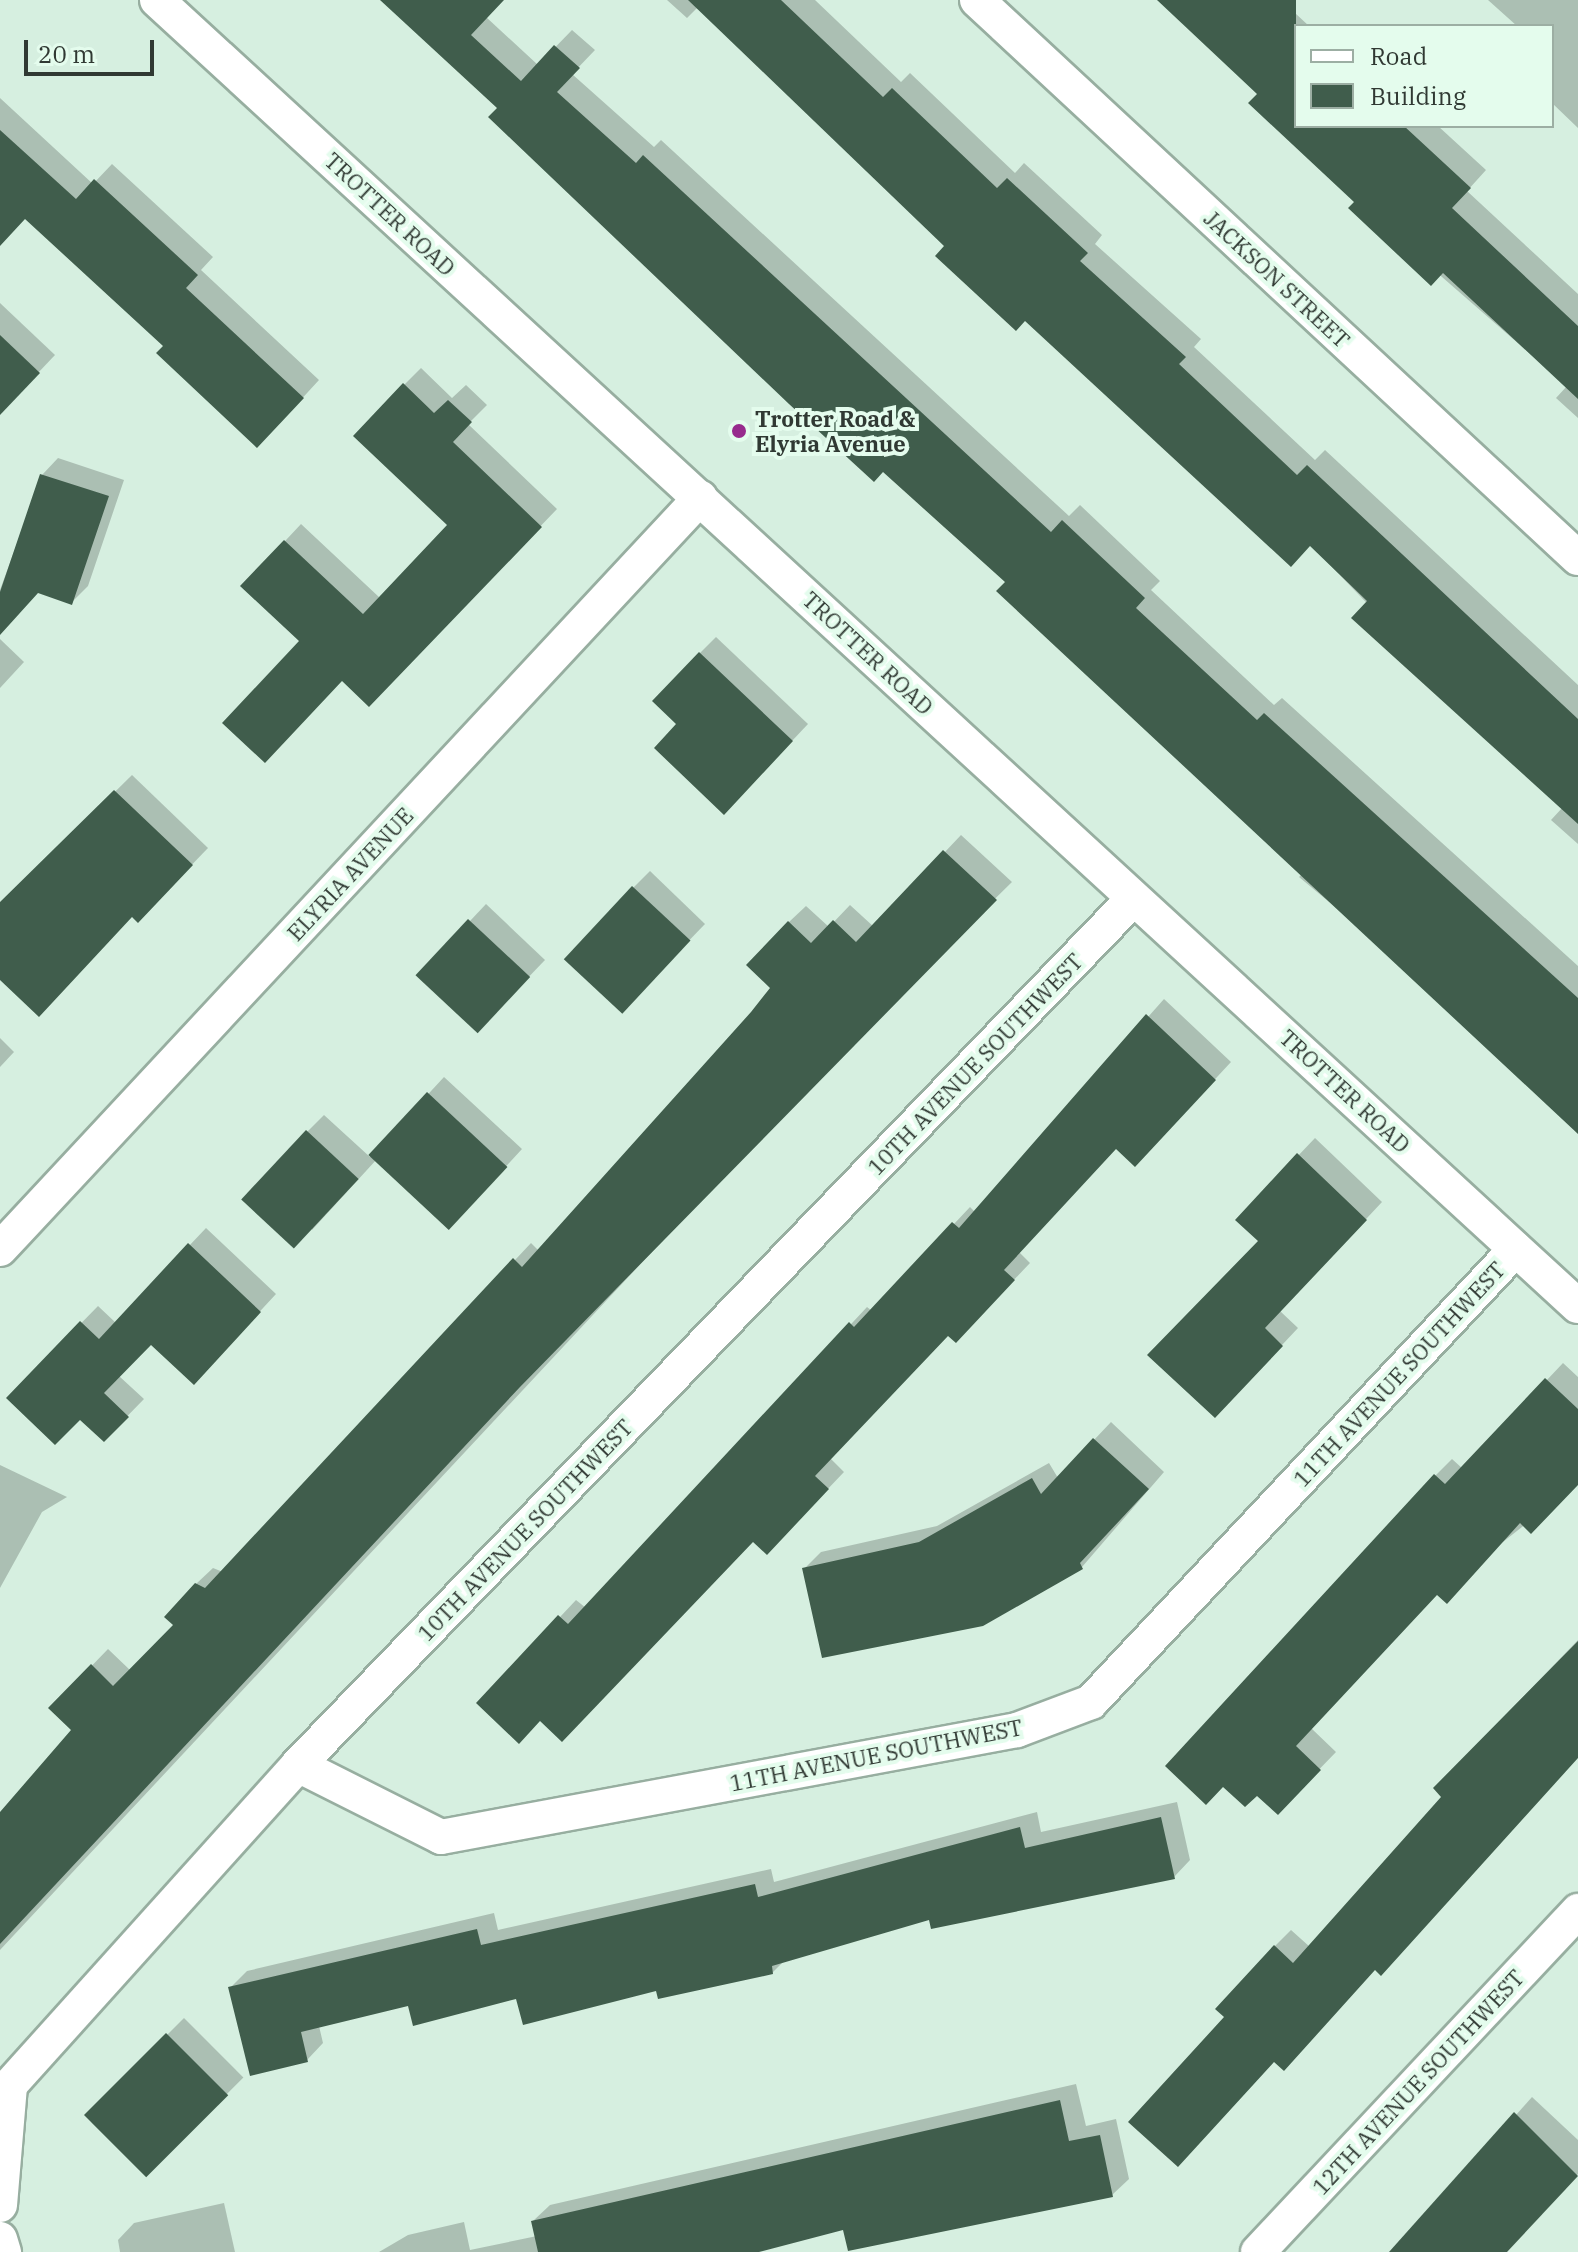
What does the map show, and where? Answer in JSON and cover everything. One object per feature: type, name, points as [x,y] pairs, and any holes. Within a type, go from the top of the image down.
[{"type":"street","name":"TROTTER ROAD","points":[[157,0],[1578,1306]]},
{"type":"street","name":"JACKSON STREET","points":[[977,0],[1578,558]]},
{"type":"street","name":"ELYRIA AVENUE","points":[[0,1249],[700,498]]},
{"type":"street","name":"10TH AVENUE SOUTHWEST","points":[[0,2205],[10,2085],[298,1765],[1134,898]]},
{"type":"street","name":"11TH AVENUE SOUTHWEST","points":[[298,1765],[441,1837],[1017,1730],[1091,1702],[1516,1249]]},
{"type":"street","name":"12TH AVENUE SOUTHWEST","points":[[1258,2252],[1578,1911]]},
{"type":"street","points":[[0,2239],[4,2252]]},
{"type":"building","points":[[380,0],[504,0],[471,35],[521,81],[554,45],[580,68],[557,92],[636,163],[643,155],[1051,532],[1062,520],[1145,598],[1136,608],[1257,720],[1264,713],[1578,998],[1578,1134],[996,591],[1005,582],[883,472],[874,482],[789,404],[488,117],[497,108]]},
{"type":"building","points":[[688,0],[781,0],[883,97],[892,88],[997,188],[1007,178],[1088,253],[1080,261],[1186,357],[1179,364],[1297,475],[1307,465],[1578,719],[1578,824],[1351,618],[1367,601],[1310,546],[1291,567],[1025,321],[1016,331],[935,256],[944,246]]},
{"type":"building","points":[[1157,0],[1296,0],[1294,128],[1406,128],[1471,188],[1452,208],[1578,326],[1578,399],[1443,273],[1431,286],[1348,208],[1354,202],[1248,103],[1257,94]]},
{"type":"building","points":[[0,130],[76,199],[94,179],[198,275],[186,288],[304,398],[257,448],[156,353],[163,346],[25,219],[0,246]]},
{"type":"building","points":[[0,335],[40,373],[0,415]]},
{"type":"building","points":[[403,383],[434,413],[448,400],[472,422],[453,442],[542,527],[369,707],[342,681],[265,763],[222,723],[299,641],[240,586],[284,540],[363,614],[447,525],[353,436]]},
{"type":"building","points":[[40,474],[109,496],[72,605],[38,593],[0,635],[0,592]]},
{"type":"building","points":[[699,652],[793,741],[724,815],[654,748],[676,724],[652,701]]},
{"type":"building","points":[[114,790],[193,865],[138,923],[132,917],[39,1017],[0,980],[0,902]]},
{"type":"building","points":[[943,850],[997,900],[520,1387],[0,1944],[0,1812],[71,1730],[48,1708],[91,1664],[113,1686],[173,1625],[164,1617],[195,1583],[205,1588],[513,1258],[522,1267],[770,988],[746,965],[788,921],[811,943],[833,920],[856,942]]},
{"type":"building","points":[[632,886],[691,941],[622,1014],[564,959]]},
{"type":"building","points":[[468,919],[530,977],[478,1033],[415,975]]},
{"type":"building","points":[[1146,1014],[1216,1080],[1135,1167],[1116,1149],[1004,1270],[1015,1280],[956,1343],[948,1336],[815,1476],[829,1489],[767,1555],[753,1542],[562,1742],[540,1721],[519,1744],[476,1703],[558,1615],[568,1624],[849,1322],[854,1327],[952,1222],[959,1228]]},
{"type":"building","points":[[427,1092],[507,1167],[449,1230],[368,1155]]},
{"type":"building","points":[[306,1130],[359,1179],[294,1249],[241,1199]]},
{"type":"building","points":[[1297,1153],[1367,1220],[1265,1328],[1283,1346],[1215,1418],[1147,1355],[1258,1241],[1235,1220]]},
{"type":"building","points":[[188,1243],[261,1312],[194,1385],[151,1345],[104,1393],[129,1417],[104,1442],[80,1420],[55,1445],[6,1398],[80,1321],[99,1339]]},
{"type":"building","points":[[1545,1378],[1578,1409],[1578,1485],[1531,1534],[1520,1523],[1447,1604],[1437,1595],[1296,1746],[1321,1770],[1278,1815],[1257,1796],[1245,1807],[1223,1787],[1206,1805],[1165,1766],[1434,1474],[1445,1484]]},
{"type":"building","points":[[1093,1438],[1149,1489],[1080,1563],[1083,1569],[983,1626],[822,1658],[802,1568],[919,1542],[1032,1478],[1041,1494]]},
{"type":"building","points":[[1578,1641],[1578,1758],[1381,1976],[1375,1970],[1284,2071],[1274,2062],[1178,2167],[1128,2122],[1224,2017],[1215,2009],[1274,1945],[1293,1963],[1441,1797],[1433,1788]]},
{"type":"building","points":[[1161,1817],[1175,1879],[931,1929],[929,1920],[772,1966],[773,1974],[658,1999],[656,1991],[523,2025],[516,1999],[413,2026],[408,2006],[301,2032],[308,2062],[250,2076],[228,1987],[477,1929],[481,1945],[755,1884],[758,1897],[1020,1827],[1025,1848]]},
{"type":"building","points":[[166,2033],[228,2095],[146,2177],[84,2115]]},
{"type":"building","points":[[1060,2100],[1069,2141],[1100,2135],[1113,2197],[848,2251],[843,2230],[759,2252],[538,2252],[531,2221]]},
{"type":"building","points":[[1514,2112],[1578,2176],[1507,2252],[1389,2252]]},
{"type":"place","name":"Trotter Road & Elyria Avenue","points":[[739,431]]}]
